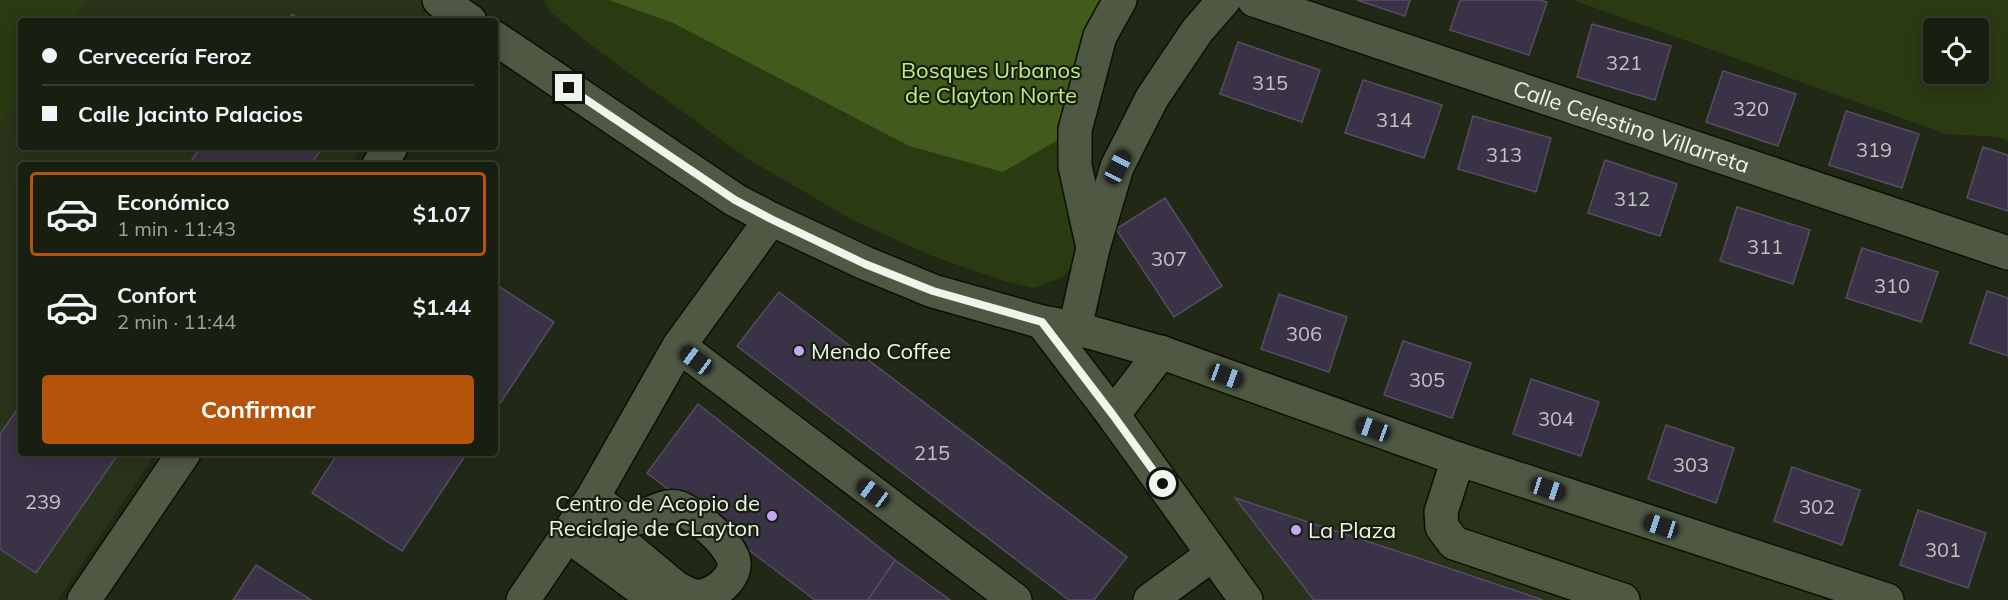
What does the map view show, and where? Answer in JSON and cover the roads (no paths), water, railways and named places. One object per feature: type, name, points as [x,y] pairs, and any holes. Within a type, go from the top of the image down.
[{"type":"street","points":[[439,0],[466,18]]},
{"type":"street","points":[[476,18],[479,0]]},
{"type":"street","points":[[1093,248],[1075,166],[1075,130],[1100,36],[1120,0]]},
{"type":"street","points":[[1075,328],[1093,248],[1118,167],[1152,99],[1197,31],[1224,0]]},
{"type":"street","name":"Calle Celestino Villarreta","points":[[1254,0],[2008,253]]},
{"type":"street","points":[[498,40],[735,200],[865,264],[933,291],[1161,352],[1458,459],[1887,600]]},
{"type":"street","points":[[523,600],[580,513],[679,346],[771,219]]},
{"type":"street","points":[[1042,322],[1113,415],[1246,600]]},
{"type":"street","points":[[679,346],[1016,600]]},
{"type":"street","points":[[1113,415],[1161,352]]},
{"type":"street","points":[[84,600],[182,456]]},
{"type":"street","points":[[1458,459],[1441,512],[1442,527],[1454,543],[1623,600]]},
{"type":"street","points":[[580,513],[656,600]]},
{"type":"street","points":[[1150,600],[1213,554]]},
{"type":"place","name":"Mendo Coffee","points":[[799,351]]},
{"type":"place","name":"Centro de Acopio de Reciclaje de CLayton","points":[[772,516]]},
{"type":"place","name":"La Plaza","points":[[1296,530]]},
{"type":"park label","name":"Bosques Urbanos de Clayton Norte","points":[[991,82]]}]
